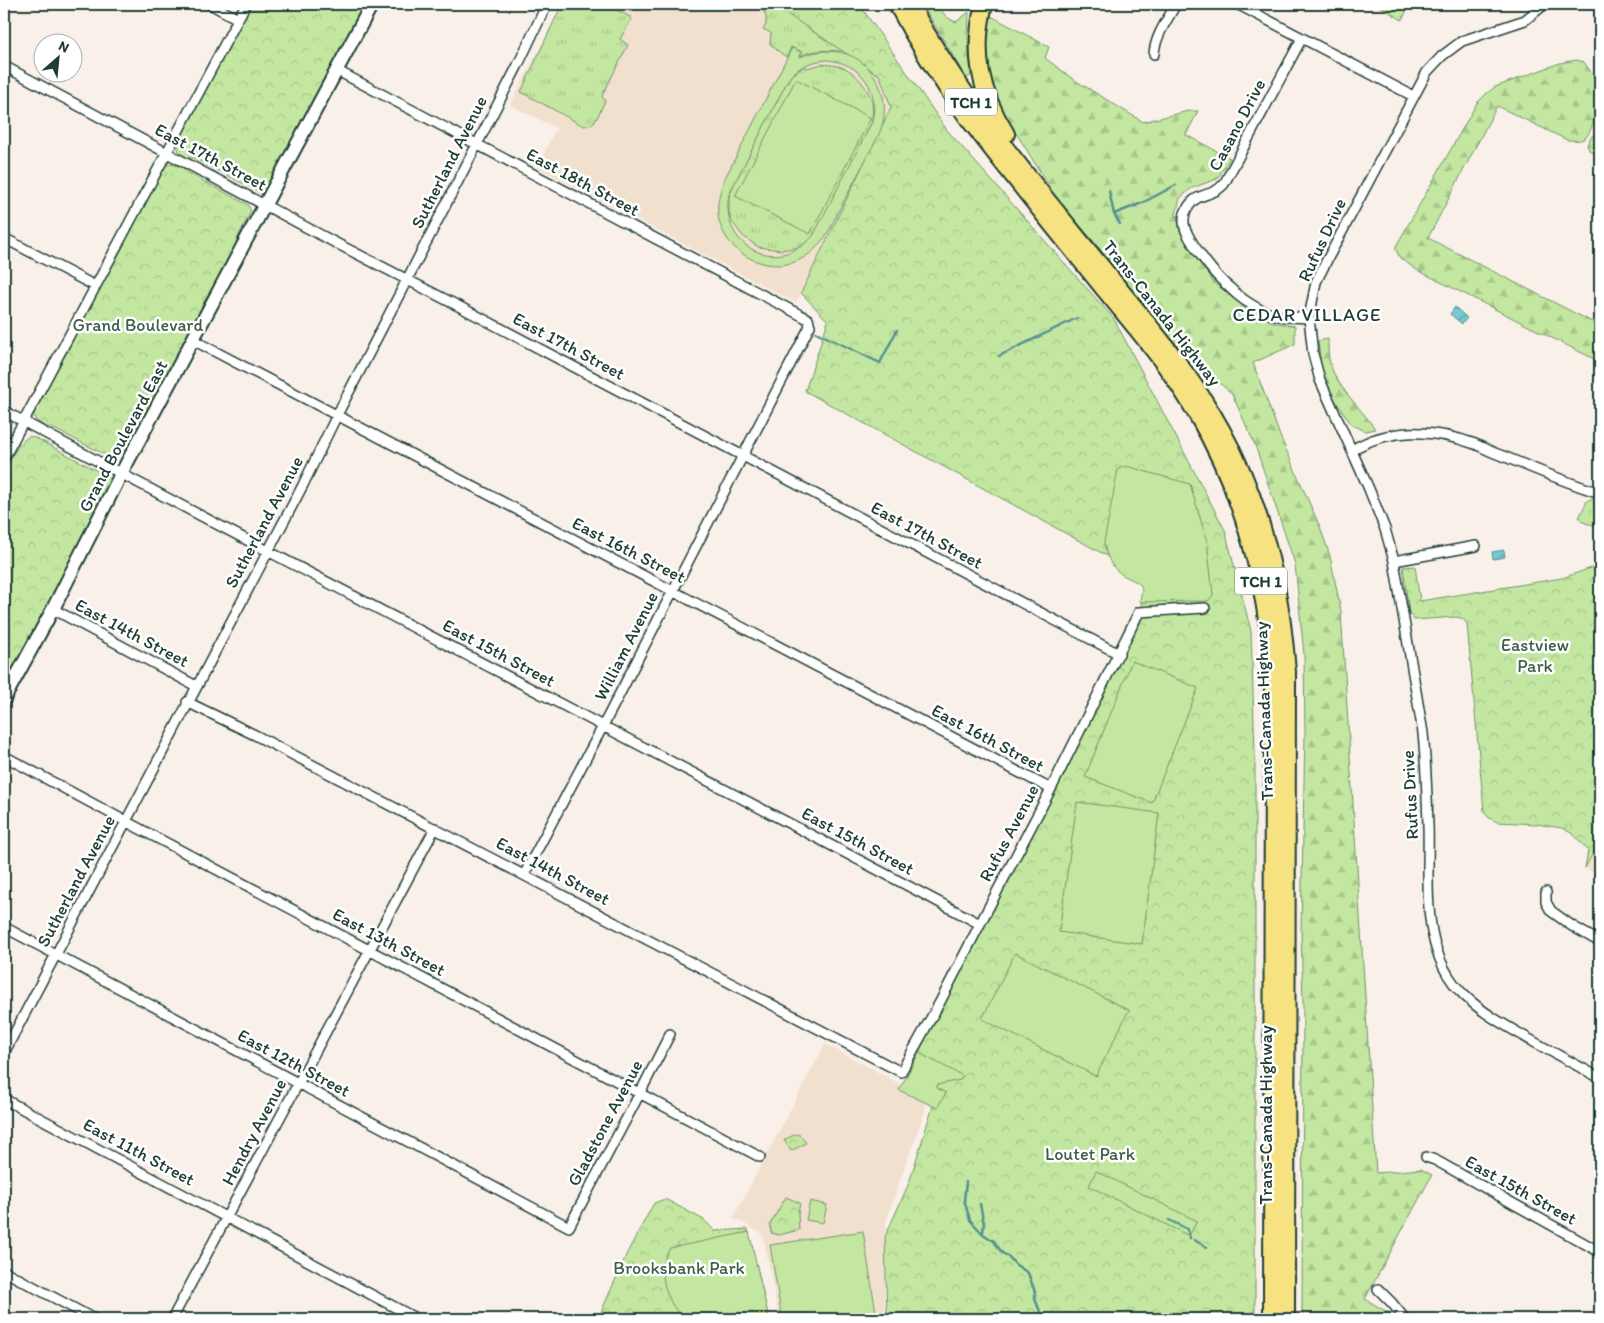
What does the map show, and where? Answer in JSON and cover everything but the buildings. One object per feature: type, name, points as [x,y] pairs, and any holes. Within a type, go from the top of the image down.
[{"type":"highway","points":[[888,4],[948,91]]},
{"type":"highway","name":"Trans-Canada Highway","points":[[897,4],[948,91],[990,147],[1153,349],[1181,388],[1196,411],[1223,465],[1238,501],[1252,544],[1266,608],[1273,672],[1272,1319]]},
{"type":"highway","name":"Trans-Canada Highway","points":[[910,4],[926,34],[958,84],[999,140],[1191,380],[1207,405],[1236,460],[1248,487],[1266,541],[1274,573],[1284,639],[1287,697],[1286,1319]]},
{"type":"highway","points":[[984,4],[978,52],[984,90],[995,115],[1043,194]]},
{"type":"main road","name":"Grand Boulevard East","points":[[4,699],[53,610],[121,474],[372,4]]},
{"type":"street","points":[[210,4],[238,19]]},
{"type":"street","points":[[4,458],[246,4]]},
{"type":"street","points":[[1154,54],[1158,36],[1176,4]]},
{"type":"street","points":[[1237,4],[1413,96]]},
{"type":"street","name":"Rufus Drive","points":[[1545,4],[1525,20],[1462,41],[1442,56],[1427,72],[1316,282],[1309,318],[1313,354],[1320,380],[1385,529],[1394,561],[1414,675],[1426,761],[1429,918],[1440,956],[1452,982],[1464,996],[1483,1011],[1510,1028],[1600,1077]]},
{"type":"street","name":"Sutherland Avenue","points":[[4,1053],[303,485],[337,415],[517,67],[543,6]]},
{"type":"street","name":"Casano Drive","points":[[1302,38],[1224,184],[1216,191],[1200,196],[1192,202],[1186,210],[1184,224],[1185,230],[1194,245],[1213,271],[1228,287],[1247,302],[1274,316],[1309,318]]},
{"type":"street","name":"East 17th Street","points":[[4,66],[332,241],[1119,654]]},
{"type":"street","name":"East 18th Street","points":[[336,70],[808,319],[810,326]]},
{"type":"street","points":[[4,238],[94,286]]},
{"type":"street","name":"William Avenue","points":[[524,875],[810,326]]},
{"type":"street","name":"East 16th Street","points":[[193,340],[1051,789]]},
{"type":"street","name":"East 15th Street","points":[[4,411],[267,552],[980,924]]},
{"type":"street","points":[[1352,450],[1377,438],[1406,432],[1449,436],[1475,444],[1600,493]]},
{"type":"street","points":[[1394,561],[1476,546]]},
{"type":"street","name":"Rufus Avenue","points":[[901,1072],[940,1002],[1051,789],[1139,612],[1204,608]]},
{"type":"street","name":"East 14th Street","points":[[53,610],[196,686]]},
{"type":"street","name":"East 14th Street","points":[[188,702],[435,828],[901,1072]]},
{"type":"street","name":"East 13th Street","points":[[4,756],[760,1157]]},
{"type":"street","name":"Hendry Avenue","points":[[172,1319],[435,828]]},
{"type":"street","points":[[1546,892],[1546,902],[1551,910],[1572,926],[1600,942]]},
{"type":"street","name":"East 12th Street","points":[[4,927],[569,1227]]},
{"type":"street","name":"Gladstone Avenue","points":[[569,1227],[670,1034]]},
{"type":"street","name":"East 11th Street","points":[[4,1100],[417,1319]]},
{"type":"street","name":"East 15th Street","points":[[1426,1157],[1435,1160],[1600,1252]]},
{"type":"street","points":[[4,1271],[94,1319]]},
{"type":"street","points":[[1378,1289],[1405,1319]]},
{"type":"shaded area","points":[[563,4],[766,4],[861,55],[889,86],[896,113],[796,303],[537,167],[556,128],[510,105]]},
{"type":"shaded area","points":[[1600,840],[1600,876],[1585,868]]},
{"type":"shaded area","points":[[825,1044],[925,1097],[925,1112],[886,1222],[885,1319],[779,1319],[761,1233],[733,1218]]},
{"type":"green space","points":[[251,4],[367,4],[264,193],[194,158],[183,156],[178,148],[179,140]]},
{"type":"green space","points":[[562,4],[606,4],[632,18],[620,39],[628,45],[602,96],[605,101],[596,120],[591,125],[584,126],[521,92]]},
{"type":"green space","points":[[760,4],[771,4],[853,51],[819,51],[800,56],[802,52],[791,47],[787,57],[785,56],[770,44],[771,33],[763,29],[766,25],[766,16]]},
{"type":"green space","name":"Loutet Park","points":[[772,4],[859,4],[947,130],[1114,319],[1225,530],[1251,631],[1255,754],[1255,1319],[887,1319],[885,1237],[909,1183],[935,1099],[905,1080],[1153,581],[805,391],[828,321],[801,293],[891,107],[880,76]]},
{"type":"green space","points":[[922,4],[939,4],[945,15],[956,22],[969,12],[968,38],[971,76],[966,78]]},
{"type":"green space","points":[[1376,4],[1410,4],[1402,20]]},
{"type":"green space","points":[[991,16],[1049,47],[1045,58],[1073,79],[1143,122],[1188,111],[1198,111],[1186,135],[1230,158],[1217,179],[1192,188],[1180,198],[1176,214],[1180,229],[1194,255],[1215,284],[1272,322],[1295,326],[1295,344],[1253,363],[1280,436],[1320,527],[1330,556],[1341,611],[1376,1173],[1421,1169],[1432,1175],[1365,1299],[1389,1313],[1393,1319],[1302,1319],[1303,1003],[1301,930],[1305,734],[1304,655],[1295,564],[1255,445],[1232,394],[1176,345],[1056,198],[997,104],[983,64],[987,22]]},
{"type":"green space","points":[[792,48],[801,52],[800,57],[827,51],[846,54],[862,62],[869,69],[880,87],[884,101],[882,127],[828,233],[808,255],[791,263],[779,265],[766,264],[743,254],[733,246],[725,236],[718,213],[718,202],[724,180]],"holes":[[[827,60],[850,66],[858,72],[870,89],[874,110],[872,122],[813,236],[798,248],[783,254],[768,254],[753,250],[741,241],[733,229],[728,213],[729,194],[789,78],[801,67],[811,63]]]},
{"type":"green space","points":[[1576,60],[1584,62],[1595,82],[1595,116],[1590,132],[1586,137],[1580,140],[1567,140],[1497,106],[1428,238],[1600,326],[1600,362],[1417,270],[1400,258],[1395,248],[1477,103],[1495,87],[1560,63]]},
{"type":"green space","points":[[822,64],[847,69],[861,81],[872,102],[872,122],[816,233],[809,243],[795,248],[780,250],[758,247],[743,236],[732,222],[729,212],[729,197],[789,78],[805,65],[807,68]]},
{"type":"green space","points":[[796,79],[871,118],[810,234],[735,196]]},
{"type":"green space","points":[[1600,131],[1600,157],[1589,150],[1587,145],[1592,136]]},
{"type":"green space","name":"Grand Boulevard","points":[[171,164],[183,167],[187,172],[248,205],[251,211],[239,235],[233,253],[126,453],[108,456],[39,423],[34,413],[161,174],[166,165]]},
{"type":"green space","points":[[1328,339],[1329,359],[1337,379],[1375,429],[1365,431],[1351,424],[1333,397],[1322,374],[1318,341]]},
{"type":"green space","points":[[30,436],[103,474],[109,479],[110,484],[89,529],[4,691],[4,473],[17,447]]},
{"type":"green space","points":[[1126,466],[1190,484],[1207,541],[1213,595],[1208,601],[1140,602],[1142,588],[1140,585],[1120,573],[1112,565],[1104,542],[1118,469]]},
{"type":"green space","points":[[1594,497],[1600,498],[1600,518],[1597,519],[1594,525],[1585,523],[1579,518],[1587,501]]},
{"type":"green space","name":"Eastview Park","points":[[1600,565],[1600,840],[1585,868],[1588,850],[1573,834],[1562,828],[1536,824],[1497,822],[1489,818],[1484,811],[1467,624],[1463,619],[1457,617],[1414,620],[1409,613],[1403,567],[1415,566],[1420,601],[1562,578]]},
{"type":"green space","points":[[1132,661],[1198,688],[1152,803],[1085,777]]},
{"type":"green space","points":[[1077,802],[1159,813],[1142,944],[1059,932]]},
{"type":"green space","points":[[1015,953],[1129,1010],[1096,1076],[982,1019]]},
{"type":"green space","points":[[919,1053],[963,1076],[960,1080],[937,1085],[937,1088],[946,1093],[937,1108],[899,1090]]},
{"type":"green space","points":[[796,1134],[800,1135],[806,1143],[791,1151],[784,1140]]},
{"type":"green space","points":[[1096,1171],[1197,1221],[1189,1236],[1089,1186]]},
{"type":"green space","points":[[786,1197],[800,1203],[798,1214],[799,1230],[779,1235],[771,1233],[770,1224]]},
{"type":"green space","name":"Brooksbank Park","points":[[665,1199],[704,1220],[715,1231],[748,1229],[769,1319],[598,1319],[628,1251],[654,1203]]},
{"type":"green space","points":[[810,1201],[827,1205],[823,1223],[806,1220]]},
{"type":"green space","points":[[863,1231],[877,1319],[782,1319],[770,1245]]},
{"type":"green space","points":[[749,1232],[769,1319],[683,1319],[672,1303],[664,1285],[663,1266],[670,1248]]},
{"type":"water","points":[[1455,307],[1467,318],[1462,324],[1450,314]]},
{"type":"water","points":[[1504,550],[1505,557],[1493,559],[1492,552]]},
{"type":"waterway","points":[[1114,214],[1142,203],[1176,185]]},
{"type":"waterway","points":[[1109,191],[1114,214],[1120,224]]},
{"type":"waterway","points":[[999,356],[1077,318]]},
{"type":"waterway","points":[[816,332],[880,363],[897,330]]},
{"type":"waterway","points":[[966,1182],[964,1200],[970,1220],[983,1234],[994,1241],[1002,1253],[1028,1273],[1043,1319]]},
{"type":"waterway","points":[[980,1204],[984,1224],[983,1232]]},
{"type":"waterway","points":[[1169,1220],[1187,1229],[1190,1238]]},
{"type":"waterway","points":[[1194,1240],[1207,1247]]},
{"type":"district","name":"CEDAR VILLAGE","points":[[1307,314]]}]
